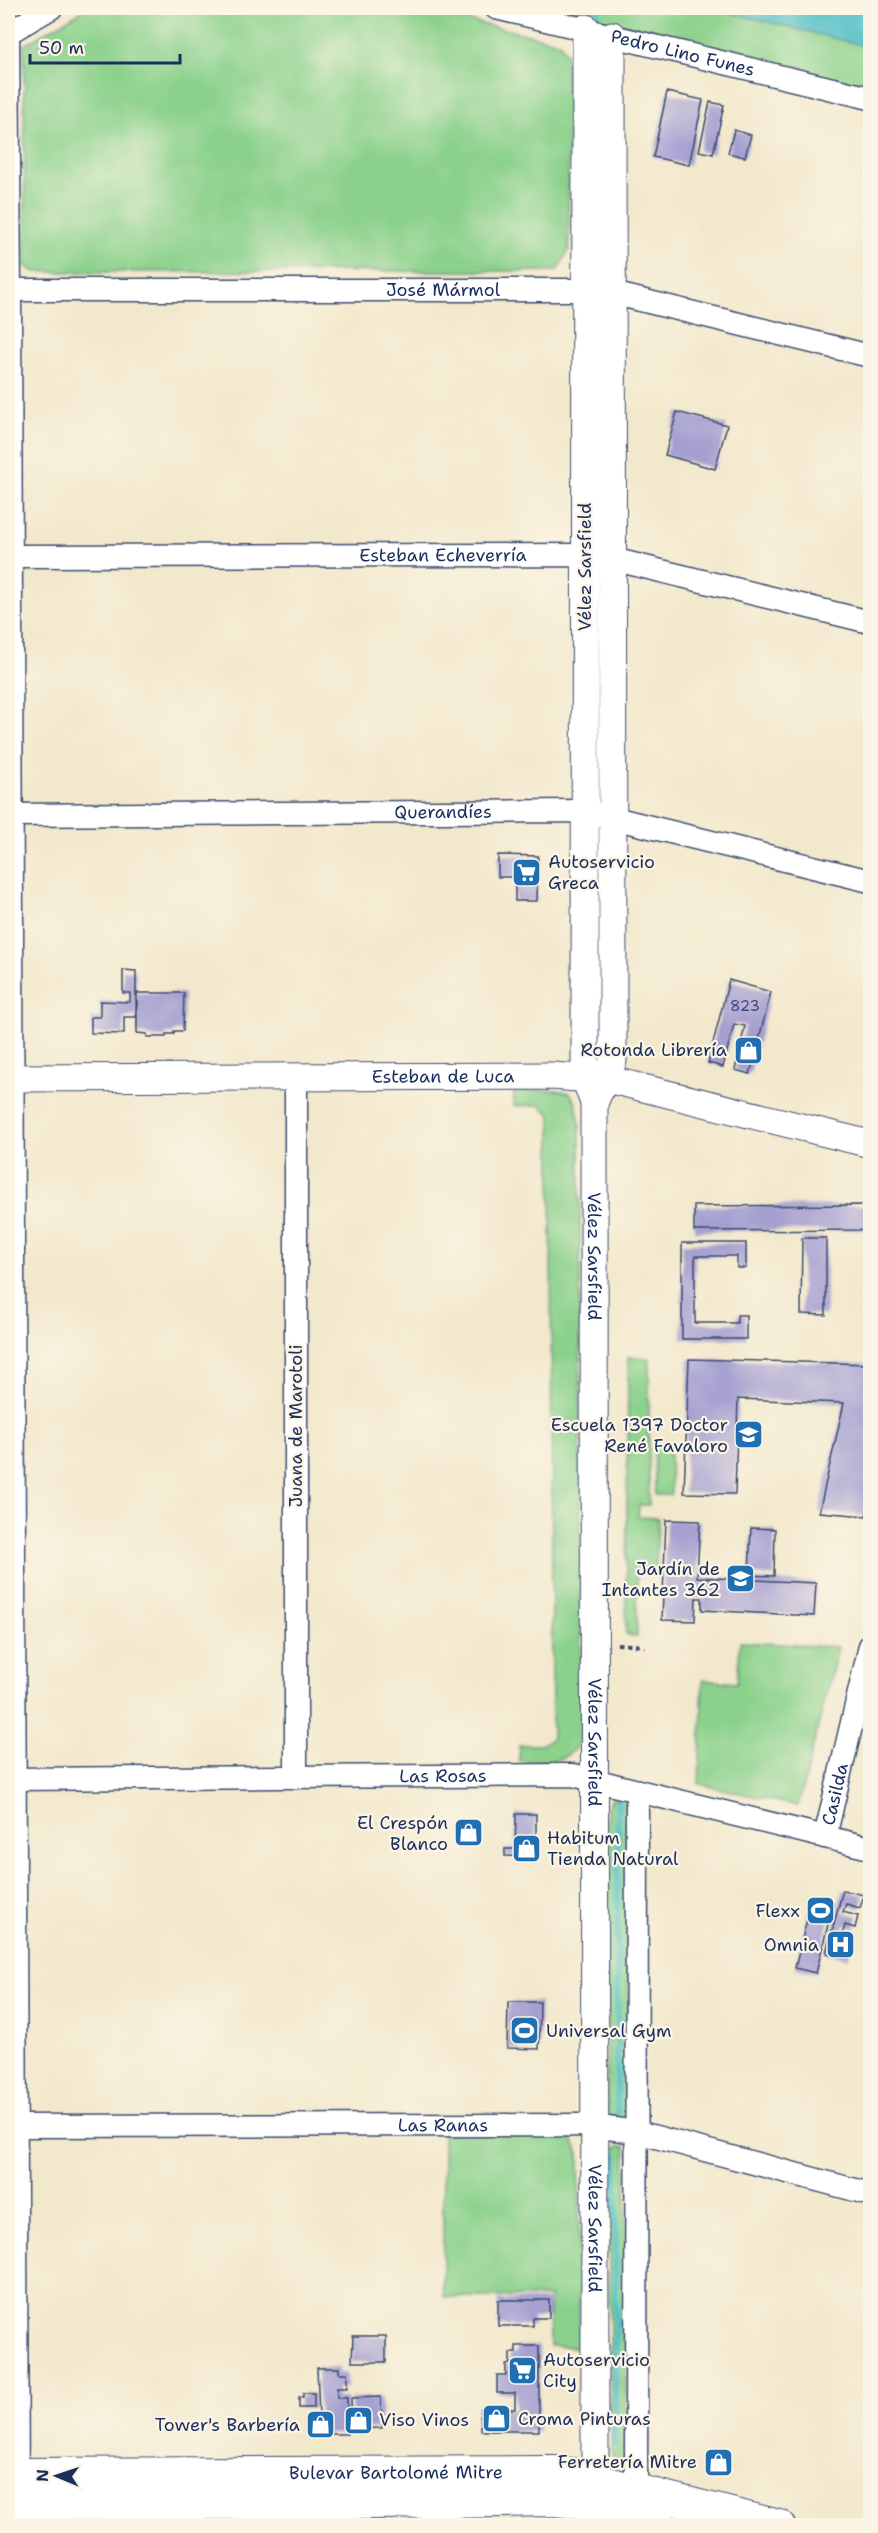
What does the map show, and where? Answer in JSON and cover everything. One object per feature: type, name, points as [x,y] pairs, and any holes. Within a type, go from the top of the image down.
[{"type":"main road","name":"Bulevar Bartolomé Mitre","points":[[13,2496],[546,2472],[572,2474],[596,2505],[779,2526]]},
{"type":"street","points":[[13,2496],[8,33],[51,8]]},
{"type":"street","name":"Pedro Lino Funes","points":[[496,8],[870,98]]},
{"type":"street","name":"Vélez Sarsfield","points":[[586,28],[585,811],[595,1087],[596,2505]]},
{"type":"street","name":"Vélez Sarsfield","points":[[595,1087],[613,1061],[612,35]]},
{"type":"street","name":"José Mármol","points":[[9,290],[586,290],[612,293],[870,356]]},
{"type":"street","name":"Esteban Echeverría","points":[[9,556],[585,555],[612,559],[870,622]]},
{"type":"street","name":"Querandíes","points":[[10,815],[585,811],[870,881]]},
{"type":"street","name":"Juana de Marotoli","points":[[296,1076],[296,1776]]},
{"type":"street","name":"Esteban de Luca","points":[[10,1078],[553,1076],[595,1087],[870,1144]]},
{"type":"street","name":"Casilda","points":[[825,1837],[870,1646]]},
{"type":"street","name":"Las Rosas","points":[[11,1779],[573,1775],[870,1848]]},
{"type":"street","points":[[637,1791],[637,2132],[644,2512]]},
{"type":"street","name":"Las Ranas","points":[[12,2126],[595,2126],[637,2132],[870,2194]]},
{"type":"path","points":[[595,1642],[645,1646]]},
{"type":"green space","points":[[8,8],[51,8],[8,33]]},
{"type":"green space","points":[[87,8],[415,8],[559,42],[567,55],[569,250],[557,271],[35,272],[25,266],[24,45]]},
{"type":"green space","points":[[496,8],[870,8],[870,98]]},
{"type":"green space","points":[[557,1090],[570,1093],[576,1103],[580,1124],[581,1742],[561,1759],[519,1761],[519,1745],[541,1745],[552,1738],[551,1115],[540,1105],[514,1106],[514,1091]]},
{"type":"green space","points":[[628,1357],[649,1358],[649,1505],[639,1505],[638,1517],[658,1518],[656,1569],[637,1569],[637,1636],[626,1635]]},
{"type":"green space","points":[[654,1442],[670,1442],[671,1495],[655,1495]]},
{"type":"green space","points":[[740,1642],[838,1647],[798,1806],[699,1784],[703,1680],[737,1683]]},
{"type":"green space","points":[[623,1797],[629,1801],[629,2122],[611,2122],[607,2112],[607,1809],[612,1799]]},
{"type":"green space","points":[[443,2133],[561,2134],[574,2144],[579,2160],[579,2347],[550,2346],[549,2297],[443,2297]]},
{"type":"green space","points":[[626,2146],[626,2462],[616,2460],[611,2449],[608,2161],[612,2150]]},
{"type":"green space","points":[[550,2510],[582,2516],[585,2525],[539,2526]]},
{"type":"water","points":[[711,8],[870,8],[870,47]]},
{"type":"building","points":[[667,92],[703,100],[689,165],[653,157]]},
{"type":"building","points":[[710,102],[724,105],[713,154],[699,151]]},
{"type":"building","points":[[734,130],[751,135],[745,157],[728,153]]},
{"type":"building","points":[[677,412],[727,425],[715,469],[665,455]]},
{"type":"building","points":[[498,855],[538,856],[537,901],[515,901],[515,877],[498,877]]},
{"type":"building","points":[[123,970],[136,971],[136,1017],[124,1017],[124,1034],[91,1033],[91,1017],[100,1017],[100,1001],[130,1002],[130,993],[123,993]]},
{"type":"building","points":[[729,980],[771,992],[750,1074],[735,1070],[745,1026],[734,1024],[723,1067],[708,1063]]},
{"type":"building","points":[[137,993],[184,993],[183,1031],[174,1031],[174,1034],[166,1034],[166,1037],[147,1037],[147,1034],[137,1033]]},
{"type":"building","points":[[870,1205],[870,1230],[694,1231],[694,1206]]},
{"type":"building","points":[[802,1238],[826,1238],[826,1315],[801,1314]]},
{"type":"building","points":[[682,1243],[746,1243],[746,1268],[737,1268],[737,1256],[695,1256],[695,1323],[737,1323],[737,1315],[746,1315],[746,1339],[682,1339]]},
{"type":"building","points":[[689,1359],[869,1364],[870,1500],[866,1516],[819,1512],[844,1403],[738,1399],[735,1494],[684,1493]]},
{"type":"building","points":[[666,1520],[700,1521],[697,1577],[816,1583],[814,1616],[702,1610],[702,1598],[696,1598],[695,1621],[662,1620]]},
{"type":"building","points":[[751,1528],[775,1529],[774,1576],[749,1575]]},
{"type":"building","points":[[516,1814],[536,1814],[536,1857],[505,1856],[505,1849],[515,1849]]},
{"type":"building","points":[[843,1890],[864,1895],[860,1908],[846,1904],[843,1912],[858,1916],[855,1928],[845,1925],[842,1936],[853,1939],[848,1958],[826,1953]]},
{"type":"building","points":[[812,1899],[833,1904],[816,1973],[795,1968]]},
{"type":"building","points":[[508,2002],[540,2002],[539,2049],[507,2048]]},
{"type":"building","points":[[498,2300],[549,2300],[549,2318],[533,2318],[533,2326],[498,2326]]},
{"type":"building","points":[[353,2336],[386,2336],[386,2362],[352,2362]]},
{"type":"building","points":[[516,2346],[539,2346],[539,2431],[481,2431],[480,2409],[515,2409],[515,2393],[497,2393],[497,2375],[506,2375],[506,2365],[510,2364],[510,2353],[516,2353]]},
{"type":"building","points":[[317,2368],[339,2368],[339,2373],[347,2373],[347,2388],[337,2388],[337,2398],[347,2398],[347,2434],[309,2434],[309,2415],[319,2415]]},
{"type":"building","points":[[303,2393],[314,2393],[314,2408],[299,2408],[299,2397],[303,2397]]},
{"type":"building","points":[[381,2397],[382,2428],[352,2429],[351,2398]]},
{"type":"waterway","points":[[598,8],[598,16]]},
{"type":"waterway","points":[[617,2113],[618,1800]]},
{"type":"waterway","points":[[615,2445],[616,2156]]},
{"type":"place","name":"Autoservicio Greca","points":[[527,872]]},
{"type":"place","name":"Rotonda Librería","points":[[748,1050]]},
{"type":"place","name":"Escuela 1397 Doctor René Favaloro","points":[[749,1435]]},
{"type":"place","name":"Jardín de Intantes 362","points":[[741,1579]]},
{"type":"place","name":"El Crespón Blanco","points":[[469,1833]]},
{"type":"place","name":"Habitum Tienda Natural","points":[[526,1848]]},
{"type":"place","name":"Flexx","points":[[821,1911]]},
{"type":"place","name":"Omnia","points":[[840,1945]]},
{"type":"place","name":"Universal Gym","points":[[525,2031]]},
{"type":"place","name":"Autoservicio City","points":[[522,2370]]},
{"type":"place","name":"Croma Pinturas","points":[[497,2419]]},
{"type":"place","name":"Viso Vinos","points":[[358,2420]]},
{"type":"place","name":"Tower's Barbería","points":[[321,2425]]},
{"type":"place","name":"Ferretería Mitre","points":[[718,2462]]}]
